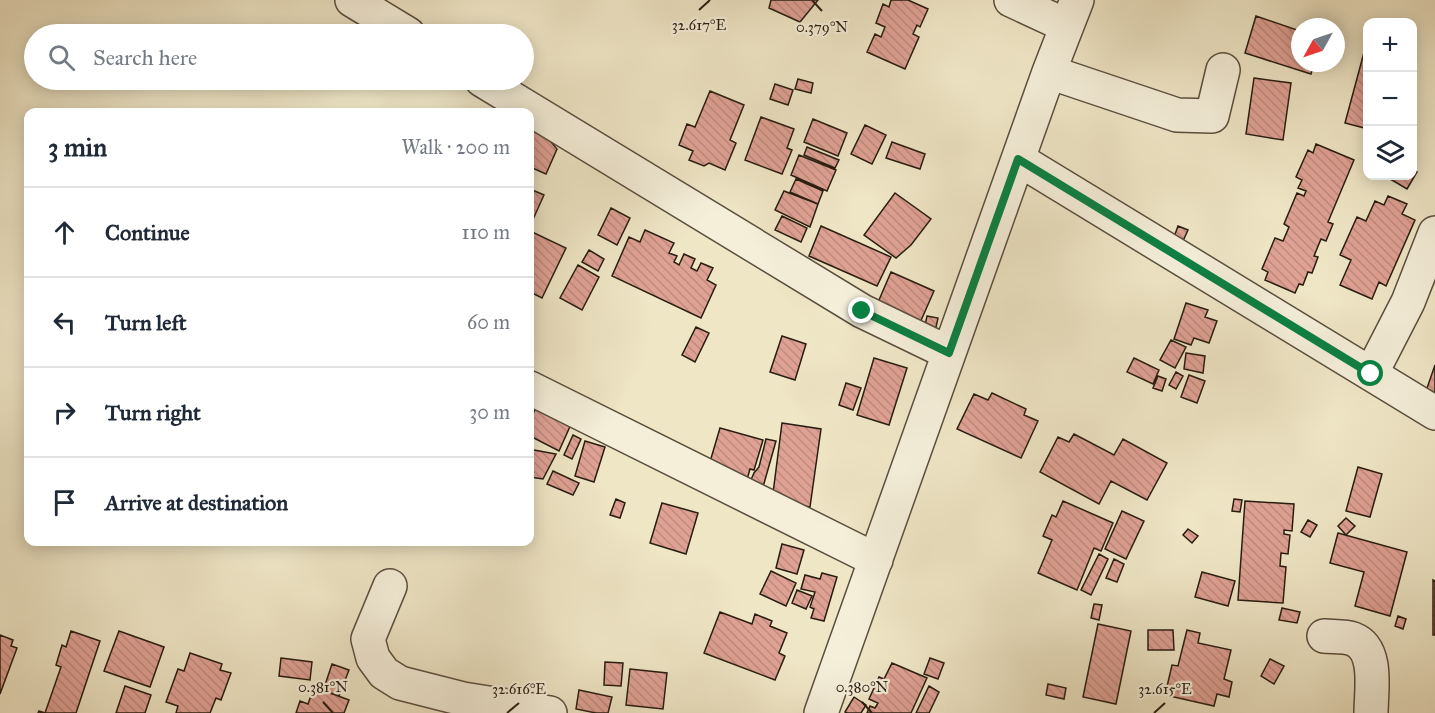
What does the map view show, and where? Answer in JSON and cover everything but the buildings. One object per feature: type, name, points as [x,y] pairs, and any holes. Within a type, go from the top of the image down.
[{"type":"street","points":[[352,0],[392,24]]},
{"type":"street","points":[[821,713],[1072,13],[1011,0]]},
{"type":"street","points":[[1050,72],[1177,115],[1212,116],[1223,70]]},
{"type":"street","points":[[498,90],[528,108]]},
{"type":"street","points":[[534,112],[862,311],[949,353]]},
{"type":"street","points":[[1018,159],[1435,413]]},
{"type":"street","points":[[1371,374],[1408,302],[1435,233]]},
{"type":"street","points":[[534,390],[876,560]]},
{"type":"street","points":[[390,586],[368,639],[373,658],[384,673],[400,683],[463,699],[550,713]]},
{"type":"street","points":[[1324,636],[1353,639],[1366,650],[1371,669],[1371,713]]},
{"type":"route","points":[[862,311],[949,353],[1018,159],[1371,374]]}]
